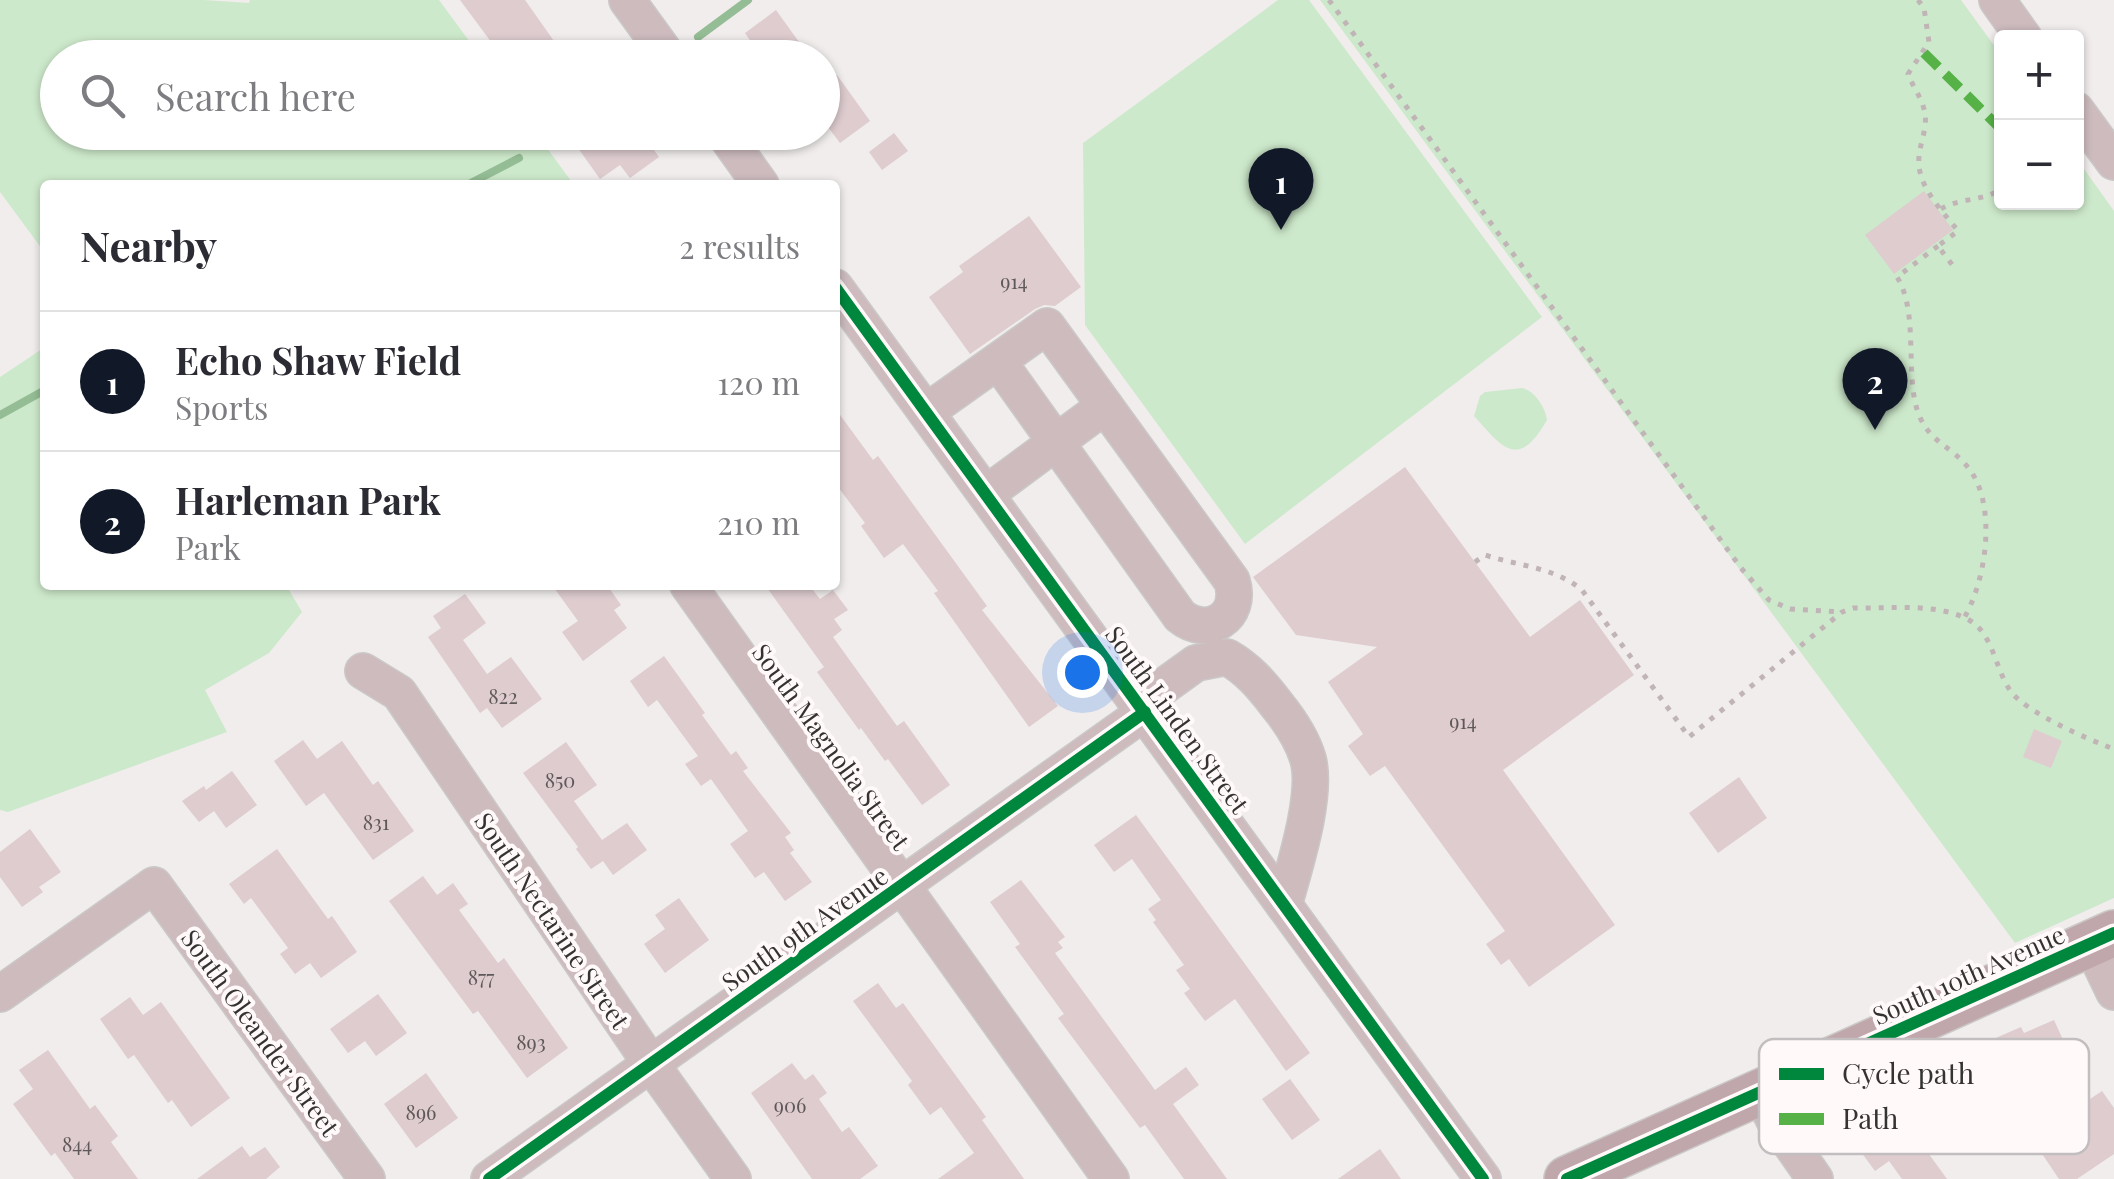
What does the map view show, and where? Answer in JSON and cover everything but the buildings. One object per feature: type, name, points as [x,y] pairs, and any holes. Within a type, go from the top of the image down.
[{"type":"main road","name":"South 10th Avenue","points":[[1878,1039],[2102,939]]},
{"type":"main road","name":"South 10th Avenue","points":[[1567,1179],[1759,1092]]},
{"type":"street","points":[[627,0],[656,40]]},
{"type":"street","points":[[1997,0],[2018,30]]},
{"type":"street","points":[[2083,120],[2114,162]]},
{"type":"street","points":[[736,150],[757,180]]},
{"type":"street","name":"South Linden Street","points":[[840,293],[1483,1179]]},
{"type":"street","points":[[926,412],[1047,326],[1232,581],[1235,601],[1225,619],[1197,626],[1180,616],[998,361]]},
{"type":"street","points":[[986,494],[1106,406]]},
{"type":"street","name":"South Magnolia Street","points":[[692,590],[1111,1179]]},
{"type":"street","name":"South 9th Avenue","points":[[490,1179],[903,885],[1142,708],[1196,662],[1227,657],[1244,667],[1284,713],[1309,762],[1301,843],[1284,904]]},
{"type":"street","name":"South Nectarine Street","points":[[364,672],[399,693],[650,1064],[733,1179]]},
{"type":"street","name":"South Oleander Street","points":[[0,994],[154,885],[367,1179]]},
{"type":"street","points":[[2102,939],[2114,992]]},
{"type":"street","points":[[1798,1154],[1815,1179]]},
{"type":"path","points":[[1329,0],[1741,568],[1769,600],[1790,609],[1842,612]]},
{"type":"path","points":[[1918,0],[1924,8],[1929,42],[1908,74],[1924,105],[1925,126],[1918,152],[1920,174],[1926,189],[1958,231],[1898,277],[1908,305],[1910,376],[1921,422],[1968,468],[1982,494],[1983,574],[1964,618]]},
{"type":"path","points":[[1941,210],[1949,204],[1994,193]]},
{"type":"path","points":[[1938,246],[1953,266]]},
{"type":"path","points":[[1475,562],[1485,555],[1542,568],[1582,590],[1689,738],[1842,612],[1853,608],[1932,610],[1974,622],[2011,692],[2025,704],[2114,749]]},
{"type":"green space","points":[[0,0],[439,0],[468,40],[40,40],[40,150],[548,150],[570,180],[40,180],[40,246],[0,192]]},
{"type":"green space","points":[[1278,0],[1309,0],[1542,317],[1245,544],[1085,325],[1083,143]]},
{"type":"green space","points":[[1320,0],[1961,0],[1994,45],[1994,210],[2084,210],[2084,169],[2114,211],[2114,898],[2015,943]]},
{"type":"green space","points":[[40,350],[40,590],[289,590],[302,612],[269,653],[205,690],[227,732],[8,812],[0,810],[0,377]]},
{"type":"green space","points":[[1522,388],[1539,400],[1547,420],[1527,445],[1510,449],[1474,416],[1485,392]]},
{"type":"waterway","points":[[698,37],[748,0]]},
{"type":"waterway","points":[[477,180],[519,158]]},
{"type":"waterway","points":[[0,415],[40,393]]},
{"type":"marked path","points":[[1924,53],[1994,122]]},
{"type":"cycle path","points":[[840,294],[1483,1179]]},
{"type":"cycle path","points":[[489,1179],[1145,712]]},
{"type":"cycle path","points":[[1878,1039],[2114,933]]},
{"type":"cycle path","points":[[1567,1179],[1759,1093]]},
{"type":"place","name":"Echo Shaw Field","points":[[1281,230]]},
{"type":"place","name":"Harleman Park","points":[[1875,430]]}]
